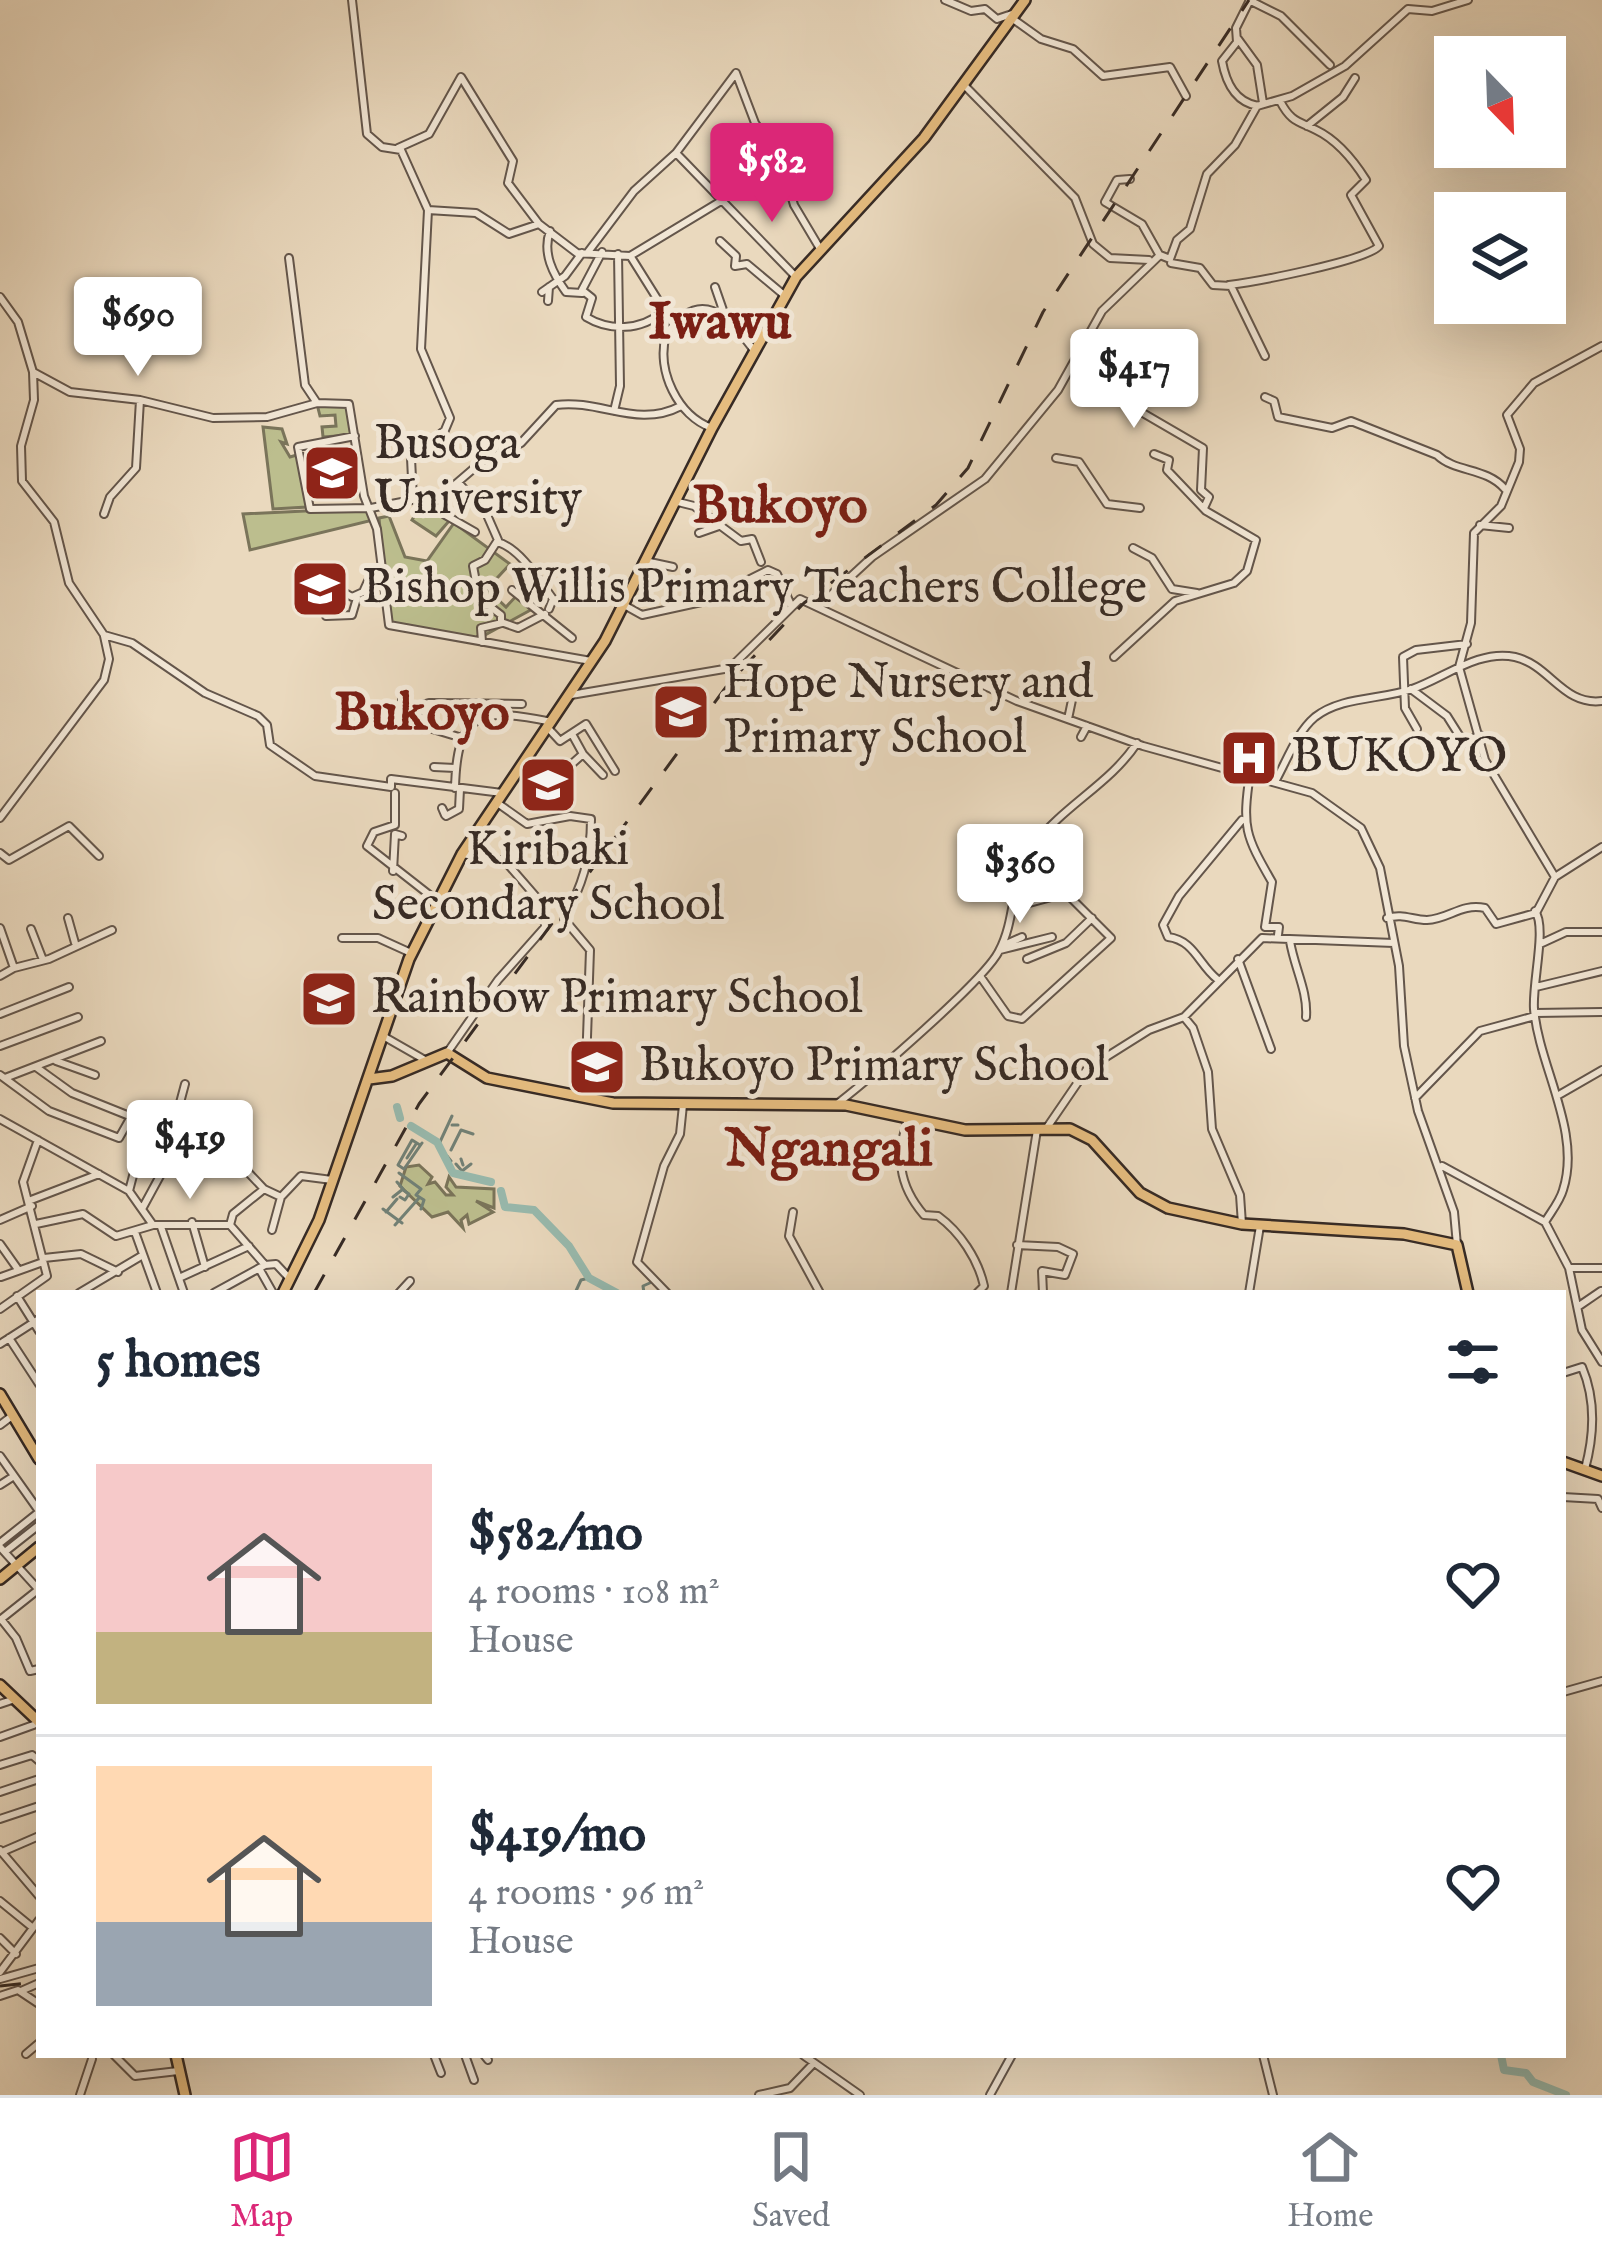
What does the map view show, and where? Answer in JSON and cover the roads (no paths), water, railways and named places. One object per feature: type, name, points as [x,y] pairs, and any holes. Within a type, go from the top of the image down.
[{"type":"main road","points":[[282,1290],[332,1180],[411,953],[462,854],[593,662],[753,349],[796,277],[924,137],[1025,0]]},
{"type":"main road","points":[[369,1078],[392,1076],[447,1053],[487,1078],[585,1099],[834,1106],[965,1130],[1042,1126],[1092,1140],[1150,1200],[1242,1224],[1404,1234],[1457,1245],[1467,1290]]},
{"type":"main road","points":[[0,1393],[36,1451]]},
{"type":"main road","points":[[1566,1463],[1602,1476]]},
{"type":"main road","points":[[0,1580],[36,1549]]},
{"type":"main road","points":[[0,1685],[36,1719]]},
{"type":"main road","points":[[176,2058],[185,2095]]},
{"type":"street","points":[[352,0],[367,134],[382,147],[398,149],[434,129],[460,77],[513,161],[508,183],[539,224],[569,250],[630,256],[721,201]]},
{"type":"street","points":[[945,0],[971,11],[985,9],[997,19],[1014,16],[1041,38],[1073,50],[1103,76],[1170,67],[1186,96]]},
{"type":"street","points":[[964,85],[1075,198],[1093,244],[1110,258],[1149,260],[1171,259],[1177,240],[1190,229],[1207,175],[1235,145],[1261,105],[1257,65],[1238,39],[1236,28],[1250,0],[1281,16],[1333,70]]},
{"type":"street","points":[[1238,39],[1223,59],[1226,78],[1243,102],[1261,105],[1280,100],[1333,70],[1408,9],[1444,10],[1468,0]]},
{"type":"street","points":[[548,301],[545,290],[585,252],[634,190],[676,153],[736,73],[751,115],[781,160],[794,205],[819,247]]},
{"type":"street","points":[[1304,128],[1343,97],[1355,78]]},
{"type":"street","points":[[1171,263],[1200,268],[1213,284],[1229,285],[1336,266],[1378,249],[1377,236],[1351,197],[1366,180],[1348,154],[1290,118],[1280,100]]},
{"type":"street","points":[[398,149],[428,209],[420,343],[450,418],[445,430],[411,458],[413,499]]},
{"type":"street","points":[[676,153],[796,277]]},
{"type":"street","points":[[1130,179],[1118,180],[1105,202],[1142,224],[1160,256]]},
{"type":"street","points":[[428,209],[476,213],[509,234],[539,224]]},
{"type":"street","points":[[550,231],[546,244],[558,280],[566,292],[592,298],[586,317],[617,328],[637,326],[662,313]]},
{"type":"street","points":[[720,241],[736,256],[736,266],[747,264],[784,296]]},
{"type":"street","points":[[582,293],[602,252]]},
{"type":"street","points":[[614,412],[620,386],[618,254]]},
{"type":"street","points":[[630,256],[673,324]]},
{"type":"street","points":[[289,258],[305,385],[316,403]]},
{"type":"street","points":[[819,606],[872,557],[986,479],[1058,390],[1102,311],[1134,284],[1149,260]]},
{"type":"street","points":[[1229,285],[1265,356]]},
{"type":"street","points":[[715,287],[724,314],[753,349]]},
{"type":"street","points":[[0,297],[18,322],[33,373],[34,400],[21,446],[22,481],[54,522],[69,583],[104,635],[109,666],[104,680],[0,818]]},
{"type":"street","points":[[712,428],[690,420],[663,355],[673,324],[701,309],[724,314]]},
{"type":"street","points":[[1088,334],[1106,341],[1136,380],[1141,391],[1136,409],[1203,448],[1201,490],[1209,497],[1204,508]]},
{"type":"street","points":[[1555,877],[1497,784],[1459,667],[1468,644],[1477,526],[1501,506],[1521,455],[1509,425],[1510,410],[1534,383],[1602,346]]},
{"type":"street","points":[[33,373],[70,392],[140,400],[213,418],[267,417],[316,403],[349,404],[392,627],[593,662]]},
{"type":"street","points":[[1265,397],[1274,401],[1278,417],[1332,428],[1351,421],[1437,455],[1447,466],[1491,474],[1505,489]]},
{"type":"street","points":[[104,514],[110,497],[136,468],[140,400]]},
{"type":"street","points":[[430,506],[458,482],[521,443],[556,406],[582,402],[653,418],[681,406]]},
{"type":"street","points":[[355,436],[299,446],[310,509],[371,508],[413,499],[471,529]]},
{"type":"street","points":[[1114,657],[1171,604],[1232,584],[1244,574],[1256,540],[1204,508],[1167,470],[1169,460],[1154,454]]},
{"type":"street","points":[[1056,458],[1079,462],[1107,504],[1140,508]]},
{"type":"street","points":[[458,482],[487,515],[497,542]]},
{"type":"street","points":[[674,501],[694,506],[741,541],[752,539],[761,562]]},
{"type":"street","points":[[699,532],[718,526]]},
{"type":"street","points":[[1477,526],[1509,528]]},
{"type":"street","points":[[482,642],[481,628],[502,623],[519,628],[547,611],[553,599],[508,544],[497,542]]},
{"type":"street","points":[[497,542],[485,560],[473,566],[479,598],[501,615],[502,623]]},
{"type":"street","points":[[1133,548],[1152,558],[1172,589],[1197,593]]},
{"type":"street","points":[[644,569],[673,567]]},
{"type":"street","points":[[330,568],[335,587],[353,606]]},
{"type":"street","points":[[624,604],[642,615],[706,601],[768,570],[776,574],[792,606]]},
{"type":"street","points":[[326,616],[352,615],[366,578],[381,576]]},
{"type":"street","points":[[512,590],[547,611],[572,638]]},
{"type":"street","points":[[346,595],[358,595]]},
{"type":"street","points":[[571,695],[730,668],[800,598],[960,677],[1068,719],[1137,743],[1276,779],[1325,800],[1361,828],[1380,868],[1415,1098],[1439,1164],[1457,1245]]},
{"type":"street","points":[[104,635],[132,643],[205,693],[257,716],[267,725],[270,745],[302,772],[391,787],[391,778],[499,798],[526,824],[570,816],[591,820],[591,854],[579,896],[564,919],[590,950],[585,1099]]},
{"type":"street","points":[[1417,729],[1405,708],[1408,690],[1402,657],[1415,650],[1468,644]]},
{"type":"street","points":[[1276,779],[1316,717],[1338,705],[1408,690],[1459,667],[1516,658],[1542,668],[1575,698],[1602,701]]},
{"type":"street","points":[[1408,690],[1447,716],[1464,743],[1480,735]]},
{"type":"street","points":[[1068,719],[1072,700]]},
{"type":"street","points":[[459,737],[426,727],[425,713],[409,704],[522,704]]},
{"type":"street","points":[[457,706],[468,719]]},
{"type":"street","points":[[468,719],[518,716],[550,725],[557,741],[586,724],[615,771]]},
{"type":"street","points":[[445,815],[459,809],[455,768],[459,737],[468,719]]},
{"type":"street","points":[[1081,737],[1087,726]]},
{"type":"street","points":[[572,734],[603,775]]},
{"type":"street","points":[[834,1106],[980,976],[1001,948],[1023,860],[1070,805],[1121,769],[1137,743]]},
{"type":"street","points":[[566,770],[583,754]]},
{"type":"street","points":[[434,766],[455,768]]},
{"type":"street","points":[[1250,773],[1242,820],[1250,849],[1272,881],[1263,920],[1265,927],[1279,926],[1278,935]]},
{"type":"street","points":[[395,793],[395,825],[374,832],[367,842],[393,871],[436,900]]},
{"type":"street","points":[[1217,979],[1205,970],[1200,955],[1180,939],[1168,937],[1163,925],[1179,896],[1242,820]]},
{"type":"street","points":[[0,853],[9,860],[69,826],[99,856]]},
{"type":"street","points":[[393,871],[395,834],[403,836]]},
{"type":"street","points":[[1387,919],[1398,915],[1426,920],[1472,905],[1485,908],[1500,925],[1535,911],[1555,877],[1602,847]]},
{"type":"street","points":[[447,1053],[498,980],[545,927],[547,909],[506,861],[462,854]]},
{"type":"street","points":[[980,976],[1008,1016],[1026,1018],[1111,938],[1064,893],[1014,907]]},
{"type":"street","points":[[1535,911],[1540,944],[1533,966],[1534,1014],[1556,1096],[1567,1173],[1545,1222]]},
{"type":"street","points":[[68,918],[75,943]]},
{"type":"street","points":[[1028,959],[1066,943],[1092,918]]},
{"type":"street","points":[[0,928],[14,968]]},
{"type":"street","points":[[31,929],[43,960]]},
{"type":"street","points":[[0,976],[112,930]]},
{"type":"street","points":[[1540,944],[1566,932],[1602,932]]},
{"type":"street","points":[[1010,1290],[1042,1126],[1087,1069],[1149,1030],[1184,1017],[1255,942],[1278,935],[1290,940],[1392,941]]},
{"type":"street","points":[[1001,948],[1052,937]]},
{"type":"street","points":[[342,938],[378,938],[411,953]]},
{"type":"street","points":[[1001,948],[1022,938]]},
{"type":"street","points":[[1290,940],[1293,969],[1306,999],[1306,1017]]},
{"type":"street","points":[[1238,959],[1271,1049]]},
{"type":"street","points":[[1534,987],[1602,971]]},
{"type":"street","points":[[0,1014],[69,987]]},
{"type":"street","points":[[1415,1098],[1480,1030],[1534,1014],[1602,1012]]},
{"type":"street","points":[[0,1046],[78,1017]]},
{"type":"street","points":[[1184,1017],[1193,1028],[1208,1072],[1212,1129],[1240,1195],[1242,1224]]},
{"type":"street","points":[[383,1036],[425,1060]]},
{"type":"street","points":[[2,1077],[101,1041]]},
{"type":"street","points":[[53,1060],[95,1075]]},
{"type":"street","points":[[36,1067],[71,1093],[147,1122],[193,1123],[196,1129],[177,1164],[192,1181],[227,1150],[264,1189],[281,1197]]},
{"type":"street","points":[[1556,1096],[1602,1070]]},
{"type":"street","points":[[2,1077],[50,1111],[119,1138],[132,1115]]},
{"type":"street","points":[[142,1209],[161,1174],[185,1084]]},
{"type":"street","points":[[664,1290],[637,1262],[664,1166],[680,1134],[683,1105]]},
{"type":"street","points":[[909,1117],[898,1163],[908,1196],[924,1215],[938,1216],[961,1238],[981,1272],[984,1284],[979,1290]]},
{"type":"street","points":[[0,1119],[129,1191],[157,1226],[183,1290]]},
{"type":"street","points":[[129,1191],[147,1122]]},
{"type":"street","points":[[0,1309],[47,1276],[23,1176],[38,1140]]},
{"type":"street","points":[[1439,1164],[1545,1222],[1569,1268],[1580,1306],[1580,1325],[1602,1362]]},
{"type":"street","points":[[0,1220],[103,1173]]},
{"type":"street","points":[[272,1230],[281,1197],[301,1176],[332,1180]]},
{"type":"street","points":[[230,1225],[233,1214],[264,1189]]},
{"type":"street","points":[[793,1212],[789,1236],[818,1290]]},
{"type":"street","points":[[36,1224],[82,1214],[112,1236],[192,1222],[230,1225],[278,1290]]},
{"type":"street","points":[[192,1222],[206,1268]]},
{"type":"street","points":[[1249,1290],[1260,1226]]},
{"type":"street","points":[[135,1232],[156,1290]]},
{"type":"street","points":[[0,1244],[17,1268]]},
{"type":"street","points":[[179,1278],[249,1246]]},
{"type":"street","points":[[1017,1246],[1058,1247],[1073,1254],[1065,1275],[1042,1271],[1043,1290]]},
{"type":"street","points":[[1,1277],[43,1260],[81,1254],[118,1272]]},
{"type":"street","points":[[85,1290],[143,1255]]},
{"type":"street","points":[[219,1290],[276,1264],[290,1279]]},
{"type":"street","points":[[1569,1268],[1602,1268]]},
{"type":"street","points":[[402,1290],[410,1281]]},
{"type":"street","points":[[234,1282],[239,1290]]},
{"type":"street","points":[[1580,1306],[1600,1291]]},
{"type":"street","points":[[0,1344],[36,1321],[17,1296]]},
{"type":"street","points":[[8,1338],[36,1380]]},
{"type":"street","points":[[1566,1372],[1582,1366],[1589,1390],[1594,1423],[1585,1469]]},
{"type":"street","points":[[0,1425],[14,1414]]},
{"type":"street","points":[[0,1456],[36,1508]]},
{"type":"street","points":[[0,1485],[14,1476]]},
{"type":"street","points":[[1566,1497],[1598,1498],[1602,1508]]},
{"type":"street","points":[[2,1547],[36,1515]]},
{"type":"street","points":[[2,1547],[36,1527]]},
{"type":"street","points":[[2,1547],[36,1585]]},
{"type":"street","points":[[36,1591],[0,1620],[16,1638],[30,1671],[36,1670]]},
{"type":"street","points":[[1566,1691],[1602,1681]]},
{"type":"street","points":[[0,1704],[15,1699]]},
{"type":"street","points":[[0,1737],[36,1723]]},
{"type":"street","points":[[0,1765],[32,1755],[36,1758]]},
{"type":"street","points":[[0,1792],[36,1780]]},
{"type":"street","points":[[0,1819],[36,1807]]},
{"type":"street","points":[[36,1837],[1,1851],[36,1892]]},
{"type":"street","points":[[0,1900],[33,1928]]},
{"type":"street","points":[[36,1924],[0,1977],[1,1995],[36,1984]]},
{"type":"street","points":[[0,1938],[16,1954]]},
{"type":"street","points":[[0,1977],[36,1969]]},
{"type":"street","points":[[21,1991],[36,2002]]},
{"type":"street","points":[[26,2054],[36,2046]]},
{"type":"street","points":[[80,2095],[90,2058]]},
{"type":"street","points":[[117,2058],[135,2076],[178,2071]]},
{"type":"street","points":[[435,2058],[441,2073]]},
{"type":"street","points":[[466,2058],[474,2080]]},
{"type":"street","points":[[806,2058],[860,2095]]},
{"type":"street","points":[[990,2095],[1010,2058]]},
{"type":"street","points":[[1263,2058],[1273,2095]]},
{"type":"street","points":[[760,2095],[790,2088],[813,2064]]},
{"type":"waterway","points":[[397,1107],[400,1118]]},
{"type":"waterway","points":[[439,1144],[452,1116]]},
{"type":"waterway","points":[[452,1125],[458,1125]]},
{"type":"waterway","points":[[411,1126],[437,1142],[453,1173],[491,1182]]},
{"type":"waterway","points":[[451,1150],[461,1130],[473,1134]]},
{"type":"waterway","points":[[420,1145],[412,1140],[398,1165],[404,1169],[422,1143]]},
{"type":"waterway","points":[[407,1158],[416,1144]]},
{"type":"waterway","points":[[447,1156],[451,1161]]},
{"type":"waterway","points":[[461,1159],[463,1165]]},
{"type":"waterway","points":[[456,1164],[462,1171],[471,1164]]},
{"type":"waterway","points":[[448,1167],[452,1169]]},
{"type":"waterway","points":[[399,1173],[421,1189],[416,1195],[424,1200],[421,1209]]},
{"type":"waterway","points":[[393,1197],[403,1189],[397,1182]]},
{"type":"waterway","points":[[400,1197],[405,1200],[409,1194],[403,1190]]},
{"type":"waterway","points":[[501,1191],[505,1207],[534,1210],[569,1246],[589,1278],[611,1290]]},
{"type":"waterway","points":[[395,1225],[419,1198]]},
{"type":"waterway","points":[[386,1212],[397,1199]]},
{"type":"waterway","points":[[383,1209],[402,1223]]},
{"type":"waterway","points":[[576,1290],[581,1280],[589,1278]]},
{"type":"waterway","points":[[644,1290],[652,1282]]},
{"type":"waterway","points":[[1502,2058],[1504,2070],[1526,2073],[1533,2082],[1566,2095]]},
{"type":"railway","points":[[316,1290],[419,1104],[729,683],[804,603],[936,505],[968,468],[1043,312],[1249,0]]},
{"type":"railway","points":[[0,1986],[36,1982]]},
{"type":"place","name":"Busoga University","points":[[332,473]]},
{"type":"place","name":"Bishop Willis Primary Teachers College","points":[[320,589]]},
{"type":"place","name":"Hope Nursery and Primary School","points":[[681,712]]},
{"type":"place","name":"BUKOYO","points":[[1249,758]]},
{"type":"place","name":"Kiribaki Secondary School","points":[[548,785]]},
{"type":"place","name":"Rainbow Primary School","points":[[329,999]]},
{"type":"place","name":"Bukoyo Primary School","points":[[597,1067]]},
{"type":"district","name":"Iwawu","points":[[720,323]]},
{"type":"district","name":"Bukoyo","points":[[780,507]]},
{"type":"district","name":"Bukoyo","points":[[422,714]]},
{"type":"district","name":"Ngangali","points":[[829,1150]]}]
